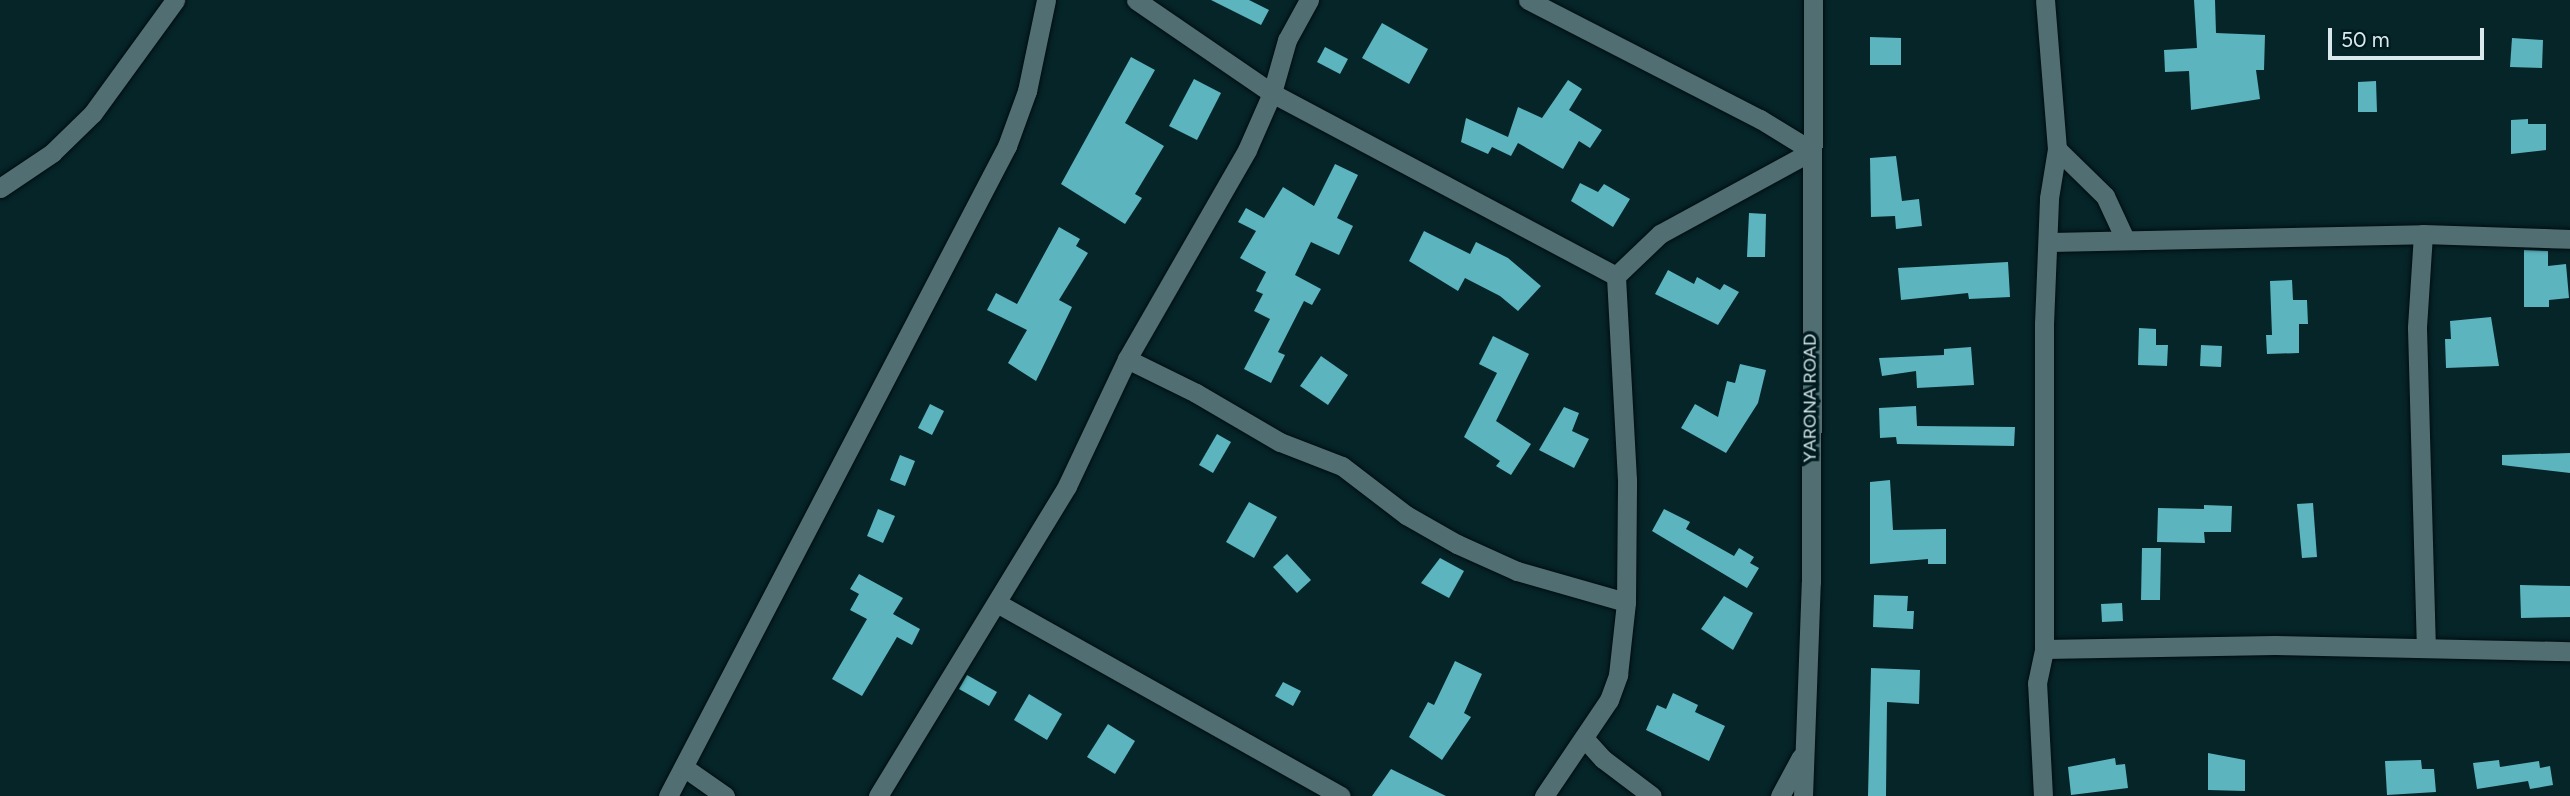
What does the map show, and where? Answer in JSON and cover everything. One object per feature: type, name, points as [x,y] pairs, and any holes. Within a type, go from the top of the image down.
[{"type":"street","points":[[0,188],[52,153],[93,113],[175,0]]},
{"type":"street","points":[[668,796],[685,768],[1007,146],[1027,91],[1046,0]]},
{"type":"street","points":[[1136,0],[1272,93],[1616,276]]},
{"type":"street","points":[[878,796],[1067,486],[1127,359],[1247,150],[1272,93],[1287,40],[1309,0]]},
{"type":"street","points":[[1528,0],[1760,119],[1812,151],[1660,234],[1616,276],[1627,480],[1626,601],[1618,675],[1609,700],[1544,796]]},
{"type":"street","name":"YARONA ROAD","points":[[1803,796],[1811,582],[1813,0]]},
{"type":"street","points":[[2043,796],[2037,683],[2045,649],[2044,324],[2050,242],[2049,198],[2057,149],[2045,0]]},
{"type":"street","points":[[2057,149],[2105,196],[2124,237]]},
{"type":"street","points":[[2050,242],[2124,237],[2423,234],[2570,239]]},
{"type":"street","points":[[2423,234],[2417,328],[2426,646]]},
{"type":"street","points":[[1127,359],[1196,393],[1280,442],[1342,466],[1406,515],[1457,544],[1517,571],[1626,601]]},
{"type":"street","points":[[997,603],[1341,796]]},
{"type":"street","points":[[2045,649],[2426,646],[2570,651]]},
{"type":"street","points":[[1584,738],[1603,759],[1652,796]]},
{"type":"street","points":[[1780,796],[1803,752]]},
{"type":"street","points":[[685,768],[725,796]]},
{"type":"building","points":[[1211,0],[1249,0],[1269,10],[1261,25]]},
{"type":"building","points":[[2194,0],[2215,0],[2216,33],[2265,35],[2264,70],[2256,70],[2260,99],[2191,110],[2189,71],[2165,72],[2164,50],[2197,48]]},
{"type":"building","points":[[1382,23],[1428,49],[1409,84],[1362,58]]},
{"type":"building","points":[[1870,37],[1901,38],[1901,65],[1870,65]]},
{"type":"building","points":[[2512,38],[2543,40],[2542,68],[2510,67]]},
{"type":"building","points":[[1325,47],[1348,59],[1340,74],[1317,62]]},
{"type":"building","points":[[1131,57],[1155,70],[1125,123],[1164,146],[1135,194],[1142,198],[1125,224],[1061,184]]},
{"type":"building","points":[[1194,79],[1221,93],[1197,140],[1169,126]]},
{"type":"building","points":[[1568,80],[1582,89],[1569,110],[1602,130],[1590,148],[1579,141],[1563,169],[1518,143],[1511,156],[1492,147],[1488,154],[1461,142],[1466,118],[1508,137],[1518,107],[1542,118]]},
{"type":"building","points":[[2376,81],[2377,112],[2358,112],[2358,82]]},
{"type":"building","points":[[2528,119],[2528,124],[2546,124],[2546,150],[2511,154],[2511,120]]},
{"type":"building","points":[[1896,156],[1902,201],[1919,199],[1922,226],[1896,229],[1895,216],[1871,217],[1870,158]]},
{"type":"building","points":[[1335,164],[1358,175],[1337,218],[1353,226],[1339,255],[1311,242],[1295,275],[1321,289],[1312,305],[1304,301],[1278,352],[1285,355],[1271,383],[1244,369],[1270,319],[1254,311],[1263,294],[1256,291],[1266,272],[1240,258],[1256,231],[1238,222],[1246,208],[1264,218],[1283,187],[1314,206]]},
{"type":"building","points":[[1580,183],[1598,192],[1604,184],[1630,199],[1613,227],[1571,201]]},
{"type":"building","points":[[1749,213],[1766,214],[1765,257],[1747,257]]},
{"type":"building","points":[[1059,227],[1080,239],[1076,246],[1088,253],[1059,300],[1072,307],[1036,381],[1008,363],[1027,330],[987,310],[996,293],[1017,304]]},
{"type":"building","points":[[1424,231],[1470,254],[1476,242],[1508,258],[1541,286],[1518,311],[1500,296],[1465,278],[1458,291],[1409,261]]},
{"type":"building","points":[[2524,250],[2548,251],[2548,266],[2566,264],[2569,298],[2549,300],[2549,307],[2524,307]]},
{"type":"building","points":[[2008,262],[2010,297],[1969,299],[1968,293],[1901,300],[1898,268]]},
{"type":"building","points":[[1668,270],[1694,284],[1697,277],[1720,290],[1724,284],[1739,292],[1718,325],[1655,294]]},
{"type":"building","points":[[2292,280],[2293,300],[2307,300],[2308,324],[2299,324],[2299,353],[2267,354],[2266,335],[2272,335],[2270,281]]},
{"type":"building","points":[[2491,317],[2499,366],[2446,368],[2445,339],[2451,339],[2450,321]]},
{"type":"building","points":[[2139,328],[2156,329],[2156,345],[2168,345],[2167,366],[2138,365]]},
{"type":"building","points":[[1493,336],[1529,354],[1496,421],[1531,444],[1511,475],[1496,466],[1500,461],[1464,437],[1497,373],[1479,364]]},
{"type":"building","points":[[2201,345],[2222,346],[2221,367],[2200,366]]},
{"type":"building","points":[[1971,347],[1974,385],[1917,388],[1916,371],[1882,376],[1879,358],[1944,355],[1944,349]]},
{"type":"building","points":[[1321,356],[1348,375],[1328,405],[1300,386]]},
{"type":"building","points":[[1740,364],[1766,370],[1758,403],[1726,453],[1681,428],[1695,404],[1718,417],[1727,381],[1735,383]]},
{"type":"building","points":[[930,404],[944,411],[932,435],[918,428]]},
{"type":"building","points":[[1916,406],[1917,426],[2015,427],[2014,446],[1897,444],[1896,437],[1880,438],[1879,408]]},
{"type":"building","points":[[1564,407],[1579,413],[1572,431],[1589,439],[1574,468],[1539,450]]},
{"type":"building","points":[[1217,434],[1231,442],[1213,473],[1199,465]]},
{"type":"building","points":[[2570,453],[2570,473],[2502,465],[2502,455]]},
{"type":"building","points":[[900,455],[915,461],[905,486],[890,480]]},
{"type":"building","points":[[1890,480],[1893,530],[1946,529],[1946,564],[1928,564],[1928,559],[1870,564],[1870,482]]},
{"type":"building","points":[[1249,502],[1277,517],[1254,558],[1226,542]]},
{"type":"building","points":[[2313,503],[2317,557],[2302,558],[2297,504]]},
{"type":"building","points":[[2204,505],[2232,506],[2231,532],[2204,532],[2205,543],[2157,542],[2158,508],[2204,509]]},
{"type":"building","points":[[878,509],[895,516],[883,543],[867,536]]},
{"type":"building","points":[[1664,509],[1690,522],[1686,529],[1734,556],[1739,548],[1754,557],[1750,563],[1759,568],[1747,588],[1652,531]]},
{"type":"building","points":[[2142,548],[2161,548],[2160,600],[2141,600]]},
{"type":"building","points":[[1287,554],[1311,580],[1297,593],[1273,567]]},
{"type":"building","points":[[1440,558],[1464,571],[1449,598],[1421,583]]},
{"type":"building","points":[[859,574],[903,598],[893,614],[920,629],[912,645],[897,637],[862,696],[832,679],[867,619],[850,610],[859,594],[850,589]]},
{"type":"building","points":[[2520,585],[2570,586],[2570,617],[2521,618]]},
{"type":"building","points":[[1874,595],[1908,596],[1907,611],[1914,611],[1913,629],[1873,627]]},
{"type":"building","points":[[1724,596],[1753,613],[1733,650],[1701,629]]},
{"type":"building","points":[[2122,603],[2123,621],[2102,622],[2101,604]]},
{"type":"building","points":[[1455,661],[1482,674],[1464,713],[1471,717],[1442,760],[1409,737],[1428,702],[1434,705]]},
{"type":"building","points":[[1871,668],[1920,670],[1919,704],[1887,702],[1886,796],[1868,796]]},
{"type":"building","points":[[967,675],[997,692],[989,706],[959,689]]},
{"type":"building","points":[[1283,682],[1301,691],[1293,706],[1275,696]]},
{"type":"building","points":[[1673,693],[1698,705],[1695,712],[1725,726],[1709,761],[1646,730],[1657,705],[1666,709]]},
{"type":"building","points":[[1029,694],[1062,714],[1047,740],[1014,720]]},
{"type":"building","points":[[1108,724],[1135,741],[1115,774],[1087,757]]},
{"type":"building","points":[[2208,753],[2245,760],[2245,791],[2208,790]]},
{"type":"building","points":[[2115,758],[2116,765],[2125,764],[2128,788],[2071,795],[2068,767]]},
{"type":"building","points":[[2421,760],[2422,769],[2434,769],[2436,792],[2387,795],[2385,761]]},
{"type":"building","points":[[2499,760],[2500,767],[2539,761],[2540,768],[2550,766],[2553,785],[2530,789],[2528,781],[2477,789],[2473,763]]},
{"type":"building","points":[[1391,769],[1446,796],[1372,796]]}]
